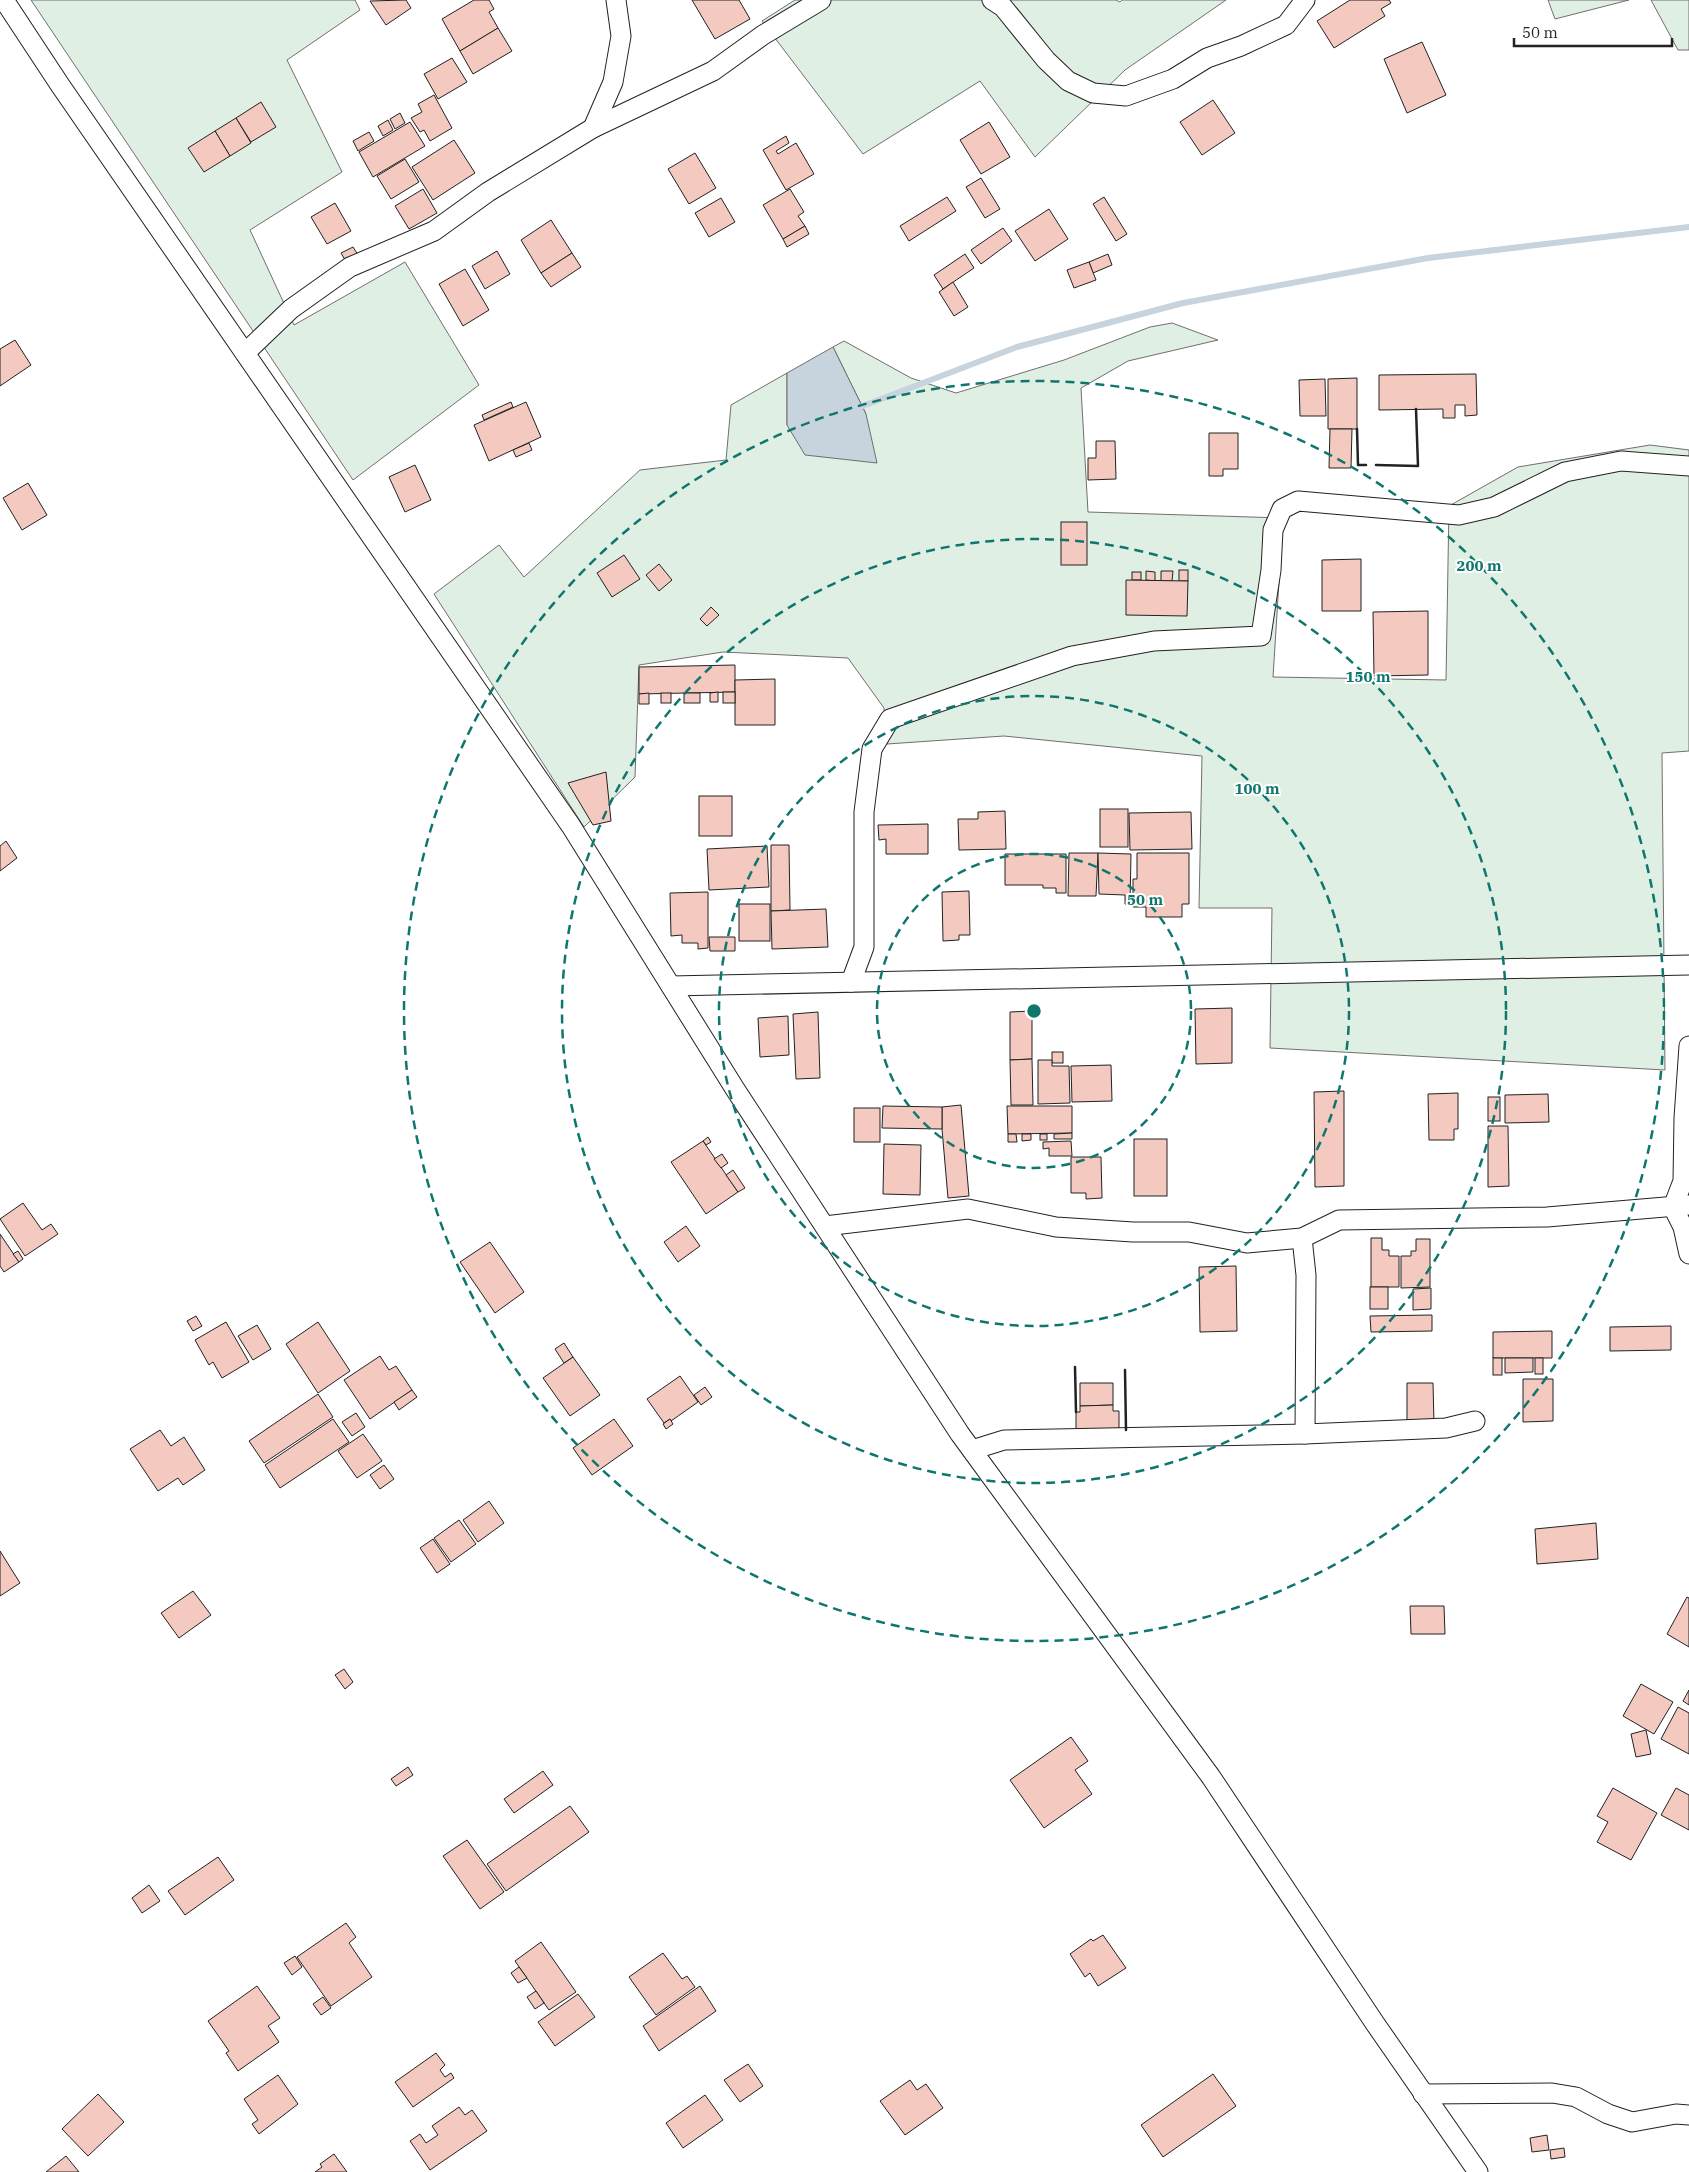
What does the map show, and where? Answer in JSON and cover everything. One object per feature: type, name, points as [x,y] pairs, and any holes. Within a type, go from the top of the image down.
[{"type":"street","points":[[4,0],[60,85],[571,826],[734,1089],[972,1450],[1211,1778],[1423,2094],[1478,2172]]},
{"type":"street","points":[[593,128],[613,82],[621,36],[616,0]]},
{"type":"street","points":[[245,353],[291,309],[350,267],[434,231],[488,192],[593,128],[714,71],[763,35],[821,0]]},
{"type":"street","points":[[992,0],[1003,8],[1046,60],[1068,81],[1093,93],[1126,96],[1174,79],[1207,58],[1241,46],[1286,25],[1305,0]]},
{"type":"street","points":[[851,982],[864,947],[864,812],[872,749],[890,719],[1072,656],[1154,641],[1261,636],[1271,570],[1273,530],[1282,509],[1298,501],[1459,515],[1494,507],[1565,472],[1621,461],[1689,466]]},
{"type":"street","points":[[671,986],[1689,965]]},
{"type":"street","points":[[1689,1046],[1681,1206],[1689,1254]]},
{"type":"street","points":[[825,1226],[968,1209],[1056,1227],[1134,1232],[1189,1232],[1247,1243],[1302,1238],[1339,1220],[1548,1217],[1681,1206]]},
{"type":"street","points":[[1302,1238],[1306,1275],[1305,1434]]},
{"type":"street","points":[[972,1450],[1004,1440],[1305,1434],[1446,1428],[1475,1420]]},
{"type":"street","points":[[1423,2094],[1552,2093],[1576,2097],[1608,2114],[1632,2122],[1676,2114],[1689,2115]]},
{"type":"green space","points":[[31,0],[355,0],[360,10],[287,60],[342,172],[250,230],[294,325],[405,262],[479,385],[353,480]]},
{"type":"green space","points":[[795,0],[1116,0],[1120,2],[1122,0],[1226,0],[1125,70],[1035,157],[980,81],[863,154],[762,21]]},
{"type":"green space","points":[[1548,0],[1629,0],[1555,19]]},
{"type":"green space","points":[[1651,0],[1689,0],[1689,50],[1678,50]]},
{"type":"green space","points":[[1172,323],[1218,340],[1128,361],[1081,388],[1088,512],[1283,518],[1273,677],[1446,680],[1449,506],[1518,467],[1650,445],[1689,450],[1689,751],[1662,753],[1665,1070],[1270,1048],[1272,908],[1199,908],[1202,756],[1004,736],[887,744],[884,708],[848,658],[723,652],[639,665],[635,777],[584,827],[434,594],[499,545],[524,577],[640,470],[726,460],[731,405],[787,373],[787,425],[866,414],[833,347],[844,341],[911,378],[956,393],[1064,360],[1150,327]]},
{"type":"shaded area","points":[[833,347],[866,414],[877,463],[805,455],[787,425],[787,373]]},
{"type":"building","points":[[406,0],[411,8],[386,25],[370,1]]},
{"type":"building","points":[[474,0],[489,0],[494,9],[489,12],[498,28],[460,51],[442,19]]},
{"type":"building","points":[[692,0],[739,0],[750,19],[715,39]]},
{"type":"building","points":[[1350,0],[1389,0],[1391,3],[1381,9],[1385,16],[1334,48],[1317,21]]},
{"type":"building","points":[[498,28],[512,51],[473,74],[460,51]]},
{"type":"building","points":[[1422,42],[1446,95],[1407,113],[1384,59]]},
{"type":"building","points":[[452,58],[467,82],[438,99],[424,74]]},
{"type":"building","points":[[434,95],[452,128],[430,141],[424,130],[420,132],[411,118],[422,112],[418,104]]},
{"type":"building","points":[[1213,100],[1235,133],[1202,155],[1180,122]]},
{"type":"building","points":[[261,102],[276,127],[251,142],[236,118]]},
{"type":"building","points":[[400,113],[405,123],[395,129],[390,119]]},
{"type":"building","points":[[236,118],[251,143],[230,156],[215,131]]},
{"type":"building","points":[[388,120],[393,130],[383,136],[378,126]]},
{"type":"building","points":[[410,122],[425,146],[373,177],[359,152]]},
{"type":"building","points":[[989,122],[1010,157],[981,174],[960,140]]},
{"type":"building","points":[[215,131],[230,156],[204,172],[188,148]]},
{"type":"building","points":[[369,132],[374,141],[358,151],[353,141]]},
{"type":"building","points":[[786,136],[789,143],[776,151],[778,154],[796,143],[814,174],[786,190],[763,150]]},
{"type":"building","points":[[454,140],[475,173],[433,200],[412,167]]},
{"type":"building","points":[[695,153],[716,188],[689,204],[668,169]]},
{"type":"building","points":[[405,159],[419,182],[391,199],[377,176]]},
{"type":"building","points":[[981,178],[1000,209],[985,218],[966,187]]},
{"type":"building","points":[[423,189],[437,213],[409,229],[395,206]]},
{"type":"building","points":[[790,189],[804,212],[798,216],[805,226],[783,239],[763,205]]},
{"type":"building","points":[[947,197],[956,211],[909,241],[900,226]]},
{"type":"building","points":[[1104,197],[1127,234],[1116,241],[1093,204]]},
{"type":"building","points":[[721,198],[735,222],[709,237],[695,213]]},
{"type":"building","points":[[335,203],[351,231],[327,244],[311,217]]},
{"type":"building","points":[[1049,209],[1068,239],[1035,261],[1015,231]]},
{"type":"building","points":[[551,220],[572,253],[541,273],[521,240]]},
{"type":"building","points":[[805,226],[809,234],[787,247],[783,239]]},
{"type":"building","points":[[1003,228],[1012,241],[981,264],[971,250]]},
{"type":"building","points":[[353,247],[360,258],[348,265],[341,253]]},
{"type":"building","points":[[497,251],[510,274],[485,289],[472,266]]},
{"type":"building","points":[[572,253],[581,267],[551,287],[541,273]]},
{"type":"building","points":[[965,254],[974,268],[943,289],[934,275]]},
{"type":"building","points":[[1108,254],[1112,265],[1093,273],[1089,262]]},
{"type":"building","points":[[1089,262],[1096,280],[1074,288],[1067,270]]},
{"type":"building","points":[[465,269],[489,310],[463,326],[439,284]]},
{"type":"building","points":[[953,282],[968,307],[954,316],[939,292]]},
{"type":"building","points":[[15,340],[31,365],[0,386],[0,349]]},
{"type":"building","points":[[1476,374],[1477,415],[1465,416],[1465,405],[1455,405],[1455,418],[1443,418],[1443,409],[1379,410],[1379,375]]},
{"type":"building","points":[[1357,378],[1357,429],[1328,429],[1328,379]]},
{"type":"building","points":[[1325,379],[1326,416],[1300,416],[1299,380]]},
{"type":"building","points":[[511,402],[513,407],[484,420],[482,415]]},
{"type":"building","points":[[526,402],[541,437],[489,461],[474,425]]},
{"type":"building","points":[[1330,429],[1352,429],[1351,468],[1329,468]]},
{"type":"building","points":[[1209,433],[1238,433],[1238,469],[1223,469],[1223,476],[1209,476]]},
{"type":"building","points":[[1096,441],[1115,441],[1116,479],[1088,480],[1088,458],[1096,458]]},
{"type":"building","points":[[529,443],[532,450],[516,457],[513,450]]},
{"type":"building","points":[[415,465],[431,500],[405,512],[389,477]]},
{"type":"building","points":[[28,483],[47,515],[22,530],[3,498]]},
{"type":"building","points":[[1061,522],[1087,522],[1087,565],[1061,565]]},
{"type":"building","points":[[624,555],[640,579],[612,597],[597,573]]},
{"type":"building","points":[[1361,559],[1361,611],[1322,611],[1322,560]]},
{"type":"building","points":[[659,564],[672,580],[659,591],[646,575]]},
{"type":"building","points":[[1179,570],[1188,570],[1188,581],[1179,581]]},
{"type":"building","points":[[1146,571],[1155,572],[1155,581],[1146,580]]},
{"type":"building","points":[[1161,571],[1173,571],[1172,581],[1161,581]]},
{"type":"building","points":[[1132,572],[1141,572],[1141,580],[1132,580]]},
{"type":"building","points":[[1126,580],[1188,581],[1187,616],[1126,615]]},
{"type":"building","points":[[711,607],[719,615],[707,626],[700,619]]},
{"type":"building","points":[[1428,611],[1428,675],[1374,676],[1373,612]]},
{"type":"building","points":[[735,665],[735,692],[639,694],[639,667]]},
{"type":"building","points":[[775,679],[775,725],[735,725],[735,680]]},
{"type":"building","points":[[718,692],[718,702],[710,702],[710,693]]},
{"type":"building","points":[[723,692],[735,692],[735,703],[723,703]]},
{"type":"building","points":[[649,693],[649,704],[639,704],[639,694]]},
{"type":"building","points":[[661,693],[671,693],[671,703],[661,703]]},
{"type":"building","points":[[684,693],[700,693],[700,703],[684,703]]},
{"type":"building","points":[[606,772],[611,821],[593,825],[568,783]]},
{"type":"building","points":[[699,796],[732,796],[732,836],[699,836]]},
{"type":"building","points":[[1100,809],[1128,809],[1128,847],[1100,847]]},
{"type":"building","points":[[1005,811],[1006,849],[959,850],[958,819],[978,819],[978,812]]},
{"type":"building","points":[[1191,812],[1192,849],[1130,850],[1129,813]]},
{"type":"building","points":[[928,824],[928,854],[886,854],[886,839],[879,840],[878,825]]},
{"type":"building","points":[[6,841],[17,858],[0,871],[0,846]]},
{"type":"building","points":[[771,845],[789,845],[790,910],[771,911]]},
{"type":"building","points":[[767,846],[769,887],[709,890],[707,849]]},
{"type":"building","points":[[1069,853],[1098,853],[1096,896],[1068,896]]},
{"type":"building","points":[[1098,853],[1131,854],[1130,904],[1125,904],[1125,895],[1099,894]]},
{"type":"building","points":[[1137,853],[1189,853],[1189,904],[1182,904],[1182,917],[1146,917],[1146,907],[1133,907],[1133,879],[1137,879]]},
{"type":"building","points":[[1005,854],[1066,854],[1066,893],[1056,893],[1056,888],[1043,888],[1043,885],[1005,885]]},
{"type":"building","points":[[969,891],[970,935],[959,935],[959,940],[943,941],[942,892]]},
{"type":"building","points":[[708,892],[708,948],[698,949],[698,943],[682,943],[682,935],[671,936],[670,893]]},
{"type":"building","points":[[739,904],[770,904],[770,941],[739,941]]},
{"type":"building","points":[[826,909],[828,947],[772,949],[771,911]]},
{"type":"building","points":[[709,937],[735,937],[735,951],[710,951]]},
{"type":"building","points":[[1232,1008],[1232,1063],[1196,1064],[1195,1009]]},
{"type":"building","points":[[1032,1011],[1032,1059],[1010,1060],[1010,1012]]},
{"type":"building","points":[[818,1012],[820,1078],[796,1079],[793,1014]]},
{"type":"building","points":[[788,1016],[789,1055],[760,1057],[758,1018]]},
{"type":"building","points":[[1052,1052],[1063,1052],[1063,1063],[1052,1063]]},
{"type":"building","points":[[1032,1059],[1033,1105],[1011,1105],[1010,1060]]},
{"type":"building","points":[[1038,1060],[1052,1060],[1052,1066],[1069,1066],[1070,1103],[1038,1104]]},
{"type":"building","points":[[1111,1065],[1112,1101],[1072,1102],[1071,1066]]},
{"type":"building","points":[[1344,1091],[1344,1186],[1315,1187],[1314,1092]]},
{"type":"building","points":[[1458,1093],[1458,1129],[1454,1129],[1454,1140],[1429,1140],[1428,1094]]},
{"type":"building","points":[[1548,1094],[1549,1122],[1505,1123],[1505,1095]]},
{"type":"building","points":[[1488,1097],[1500,1097],[1500,1121],[1488,1121]]},
{"type":"building","points":[[961,1105],[969,1196],[948,1198],[942,1107]]},
{"type":"building","points":[[883,1106],[942,1107],[942,1129],[882,1128]]},
{"type":"building","points":[[1007,1106],[1072,1106],[1072,1133],[1008,1134]]},
{"type":"building","points":[[854,1108],[880,1108],[880,1142],[854,1142]]},
{"type":"building","points":[[1488,1126],[1508,1126],[1509,1186],[1488,1187]]},
{"type":"building","points":[[1072,1133],[1072,1139],[1054,1139],[1054,1134]]},
{"type":"building","points":[[1008,1134],[1016,1134],[1017,1142],[1008,1142]]},
{"type":"building","points":[[1022,1134],[1031,1134],[1031,1140],[1022,1141]]},
{"type":"building","points":[[1040,1134],[1047,1134],[1047,1140],[1040,1140]]},
{"type":"building","points":[[708,1137],[711,1142],[706,1145],[703,1141]]},
{"type":"building","points":[[1134,1139],[1167,1139],[1167,1196],[1134,1196]]},
{"type":"building","points":[[703,1141],[738,1192],[706,1214],[671,1162]]},
{"type":"building","points":[[1071,1141],[1072,1156],[1049,1156],[1049,1148],[1043,1149],[1043,1142]]},
{"type":"building","points":[[884,1144],[921,1145],[920,1195],[883,1194]]},
{"type":"building","points":[[722,1154],[728,1163],[721,1168],[714,1159]]},
{"type":"building","points":[[1071,1157],[1101,1157],[1102,1198],[1086,1199],[1086,1193],[1071,1193]]},
{"type":"building","points":[[733,1170],[745,1188],[738,1192],[726,1175]]},
{"type":"building","points":[[23,1203],[42,1230],[51,1224],[58,1234],[25,1256],[0,1219]]},
{"type":"building","points":[[686,1226],[700,1246],[678,1262],[664,1242]]},
{"type":"building","points":[[0,1234],[19,1262],[4,1272],[0,1266]]},
{"type":"building","points":[[1371,1238],[1382,1238],[1382,1250],[1389,1250],[1389,1256],[1399,1256],[1399,1287],[1371,1287]]},
{"type":"building","points":[[1416,1239],[1430,1239],[1430,1287],[1401,1288],[1401,1256],[1411,1256],[1411,1251],[1416,1251]]},
{"type":"building","points":[[490,1242],[524,1292],[495,1313],[460,1262]]},
{"type":"building","points":[[18,1251],[23,1259],[19,1262],[13,1254]]},
{"type":"building","points":[[1236,1266],[1237,1331],[1200,1332],[1199,1267]]},
{"type":"building","points":[[1370,1287],[1388,1287],[1388,1309],[1370,1309]]},
{"type":"building","points":[[1431,1288],[1431,1309],[1413,1310],[1413,1289]]},
{"type":"building","points":[[1432,1315],[1432,1331],[1371,1332],[1370,1316]]},
{"type":"building","points":[[196,1316],[202,1326],[193,1331],[187,1321]]},
{"type":"building","points":[[226,1322],[249,1362],[222,1378],[213,1362],[209,1365],[195,1340]]},
{"type":"building","points":[[318,1322],[350,1371],[318,1393],[286,1344]]},
{"type":"building","points":[[257,1325],[271,1349],[253,1360],[238,1336]]},
{"type":"building","points":[[1671,1326],[1671,1350],[1610,1351],[1610,1327]]},
{"type":"building","points":[[1552,1331],[1552,1358],[1493,1358],[1493,1332]]},
{"type":"building","points":[[564,1343],[573,1357],[564,1363],[555,1349]]},
{"type":"building","points":[[380,1356],[389,1370],[396,1366],[412,1390],[370,1419],[344,1380]]},
{"type":"building","points":[[573,1357],[600,1395],[570,1416],[543,1378]]},
{"type":"building","points":[[1493,1358],[1502,1358],[1502,1375],[1493,1375]]},
{"type":"building","points":[[1505,1358],[1533,1358],[1533,1372],[1505,1373]]},
{"type":"building","points":[[1535,1358],[1543,1358],[1543,1374],[1535,1374]]},
{"type":"building","points":[[680,1376],[698,1402],[671,1421],[670,1419],[664,1423],[647,1399]]},
{"type":"building","points":[[1523,1379],[1553,1379],[1553,1421],[1523,1422]]},
{"type":"building","points":[[1080,1383],[1113,1383],[1113,1405],[1080,1406]]},
{"type":"building","points":[[1407,1383],[1433,1383],[1434,1424],[1407,1425]]},
{"type":"building","points":[[705,1387],[712,1397],[701,1405],[694,1395]]},
{"type":"building","points":[[412,1390],[417,1397],[399,1410],[394,1402]]},
{"type":"building","points":[[318,1394],[333,1417],[264,1463],[249,1441]]},
{"type":"building","points":[[1113,1405],[1113,1411],[1119,1411],[1119,1432],[1076,1433],[1076,1412],[1080,1412],[1080,1406]]},
{"type":"building","points":[[356,1413],[365,1427],[352,1436],[342,1422]]},
{"type":"building","points":[[333,1419],[349,1442],[280,1488],[265,1465]]},
{"type":"building","points":[[614,1419],[633,1446],[592,1475],[573,1448]]},
{"type":"building","points":[[670,1419],[673,1424],[666,1429],[663,1424]]},
{"type":"building","points":[[160,1430],[171,1446],[184,1437],[205,1470],[183,1485],[178,1478],[158,1491],[130,1449]]},
{"type":"building","points":[[363,1434],[382,1461],[357,1478],[338,1451]]},
{"type":"building","points":[[384,1465],[394,1479],[380,1489],[370,1475]]},
{"type":"building","points":[[489,1501],[504,1523],[478,1542],[463,1520]]},
{"type":"building","points":[[459,1520],[476,1544],[451,1562],[434,1538]]},
{"type":"building","points":[[1596,1523],[1598,1559],[1537,1564],[1535,1529]]},
{"type":"building","points":[[433,1539],[450,1564],[437,1573],[420,1548]]},
{"type":"building","points":[[0,1551],[20,1583],[0,1596]]},
{"type":"building","points":[[193,1591],[211,1615],[179,1638],[161,1613]]},
{"type":"building","points":[[1687,1597],[1689,1598],[1689,1647],[1667,1634]]},
{"type":"building","points":[[1410,1606],[1444,1606],[1445,1634],[1411,1634]]},
{"type":"building","points":[[344,1669],[353,1682],[345,1689],[335,1675]]},
{"type":"building","points":[[1641,1684],[1673,1702],[1654,1734],[1623,1716]]},
{"type":"building","points":[[1689,1690],[1689,1705],[1683,1701]]},
{"type":"building","points":[[1678,1707],[1689,1713],[1689,1754],[1661,1739]]},
{"type":"building","points":[[1646,1730],[1651,1754],[1636,1757],[1631,1734]]},
{"type":"building","points":[[1071,1737],[1088,1761],[1075,1770],[1092,1794],[1044,1828],[1010,1780]]},
{"type":"building","points":[[408,1767],[413,1775],[396,1786],[391,1779]]},
{"type":"building","points":[[543,1771],[553,1785],[514,1813],[504,1799]]},
{"type":"building","points":[[1613,1788],[1657,1813],[1631,1860],[1597,1842],[1608,1822],[1597,1816]]},
{"type":"building","points":[[1676,1788],[1689,1795],[1689,1830],[1661,1815]]},
{"type":"building","points":[[570,1806],[589,1832],[506,1891],[487,1864]]},
{"type":"building","points":[[467,1840],[504,1892],[480,1909],[443,1856]]},
{"type":"building","points":[[218,1857],[234,1880],[185,1915],[168,1891]]},
{"type":"building","points":[[149,1885],[160,1901],[142,1913],[132,1898]]},
{"type":"building","points":[[346,1923],[356,1937],[349,1943],[372,1977],[331,2006],[297,1957]]},
{"type":"building","points":[[1103,1935],[1126,1968],[1098,1986],[1090,1973],[1085,1977],[1070,1954],[1091,1939],[1093,1941]]},
{"type":"building","points":[[541,1942],[576,1992],[549,2010],[515,1961]]},
{"type":"building","points":[[663,1953],[682,1979],[687,1976],[695,1987],[656,2015],[629,1977]]},
{"type":"building","points":[[295,1956],[302,1967],[292,1975],[284,1963]]},
{"type":"building","points":[[519,1967],[527,1978],[518,1983],[511,1973]]},
{"type":"building","points":[[257,1986],[280,2018],[268,2026],[279,2042],[238,2071],[226,2053],[229,2051],[208,2021]]},
{"type":"building","points":[[700,1986],[716,2011],[659,2051],[643,2026]]},
{"type":"building","points":[[536,1991],[544,2003],[535,2009],[527,1997]]},
{"type":"building","points":[[578,1994],[595,2017],[555,2046],[538,2022]]},
{"type":"building","points":[[323,1997],[331,2008],[321,2015],[313,2004]]},
{"type":"building","points":[[436,2053],[445,2065],[440,2070],[445,2077],[451,2073],[454,2078],[413,2107],[395,2082]]},
{"type":"building","points":[[748,2064],[763,2086],[740,2102],[724,2080]]},
{"type":"building","points":[[1213,2074],[1236,2106],[1163,2157],[1141,2125]]},
{"type":"building","points":[[278,2075],[298,2104],[259,2134],[252,2124],[258,2120],[244,2099]]},
{"type":"building","points":[[910,2080],[917,2090],[926,2084],[943,2108],[905,2135],[880,2101]]},
{"type":"building","points":[[98,2094],[124,2122],[88,2156],[62,2129]]},
{"type":"building","points":[[705,2095],[723,2120],[683,2148],[666,2123]]},
{"type":"building","points":[[459,2107],[465,2115],[472,2110],[487,2131],[430,2170],[410,2141],[420,2134],[426,2143],[438,2135],[432,2126]]},
{"type":"building","points":[[1547,2135],[1549,2150],[1532,2152],[1530,2138]]},
{"type":"building","points":[[1564,2148],[1565,2157],[1551,2159],[1550,2150]]},
{"type":"building","points":[[334,2154],[347,2172],[315,2172],[322,2167],[320,2164]]},
{"type":"building","points":[[66,2156],[79,2172],[46,2172]]},
{"type":"waterway","points":[[855,409],[1017,347],[1183,303],[1428,258],[1689,227]]},
{"type":"wall","points":[[1376,465],[1418,466],[1416,409]]},
{"type":"wall","points":[[1357,429],[1358,465],[1366,465]]},
{"type":"wall","points":[[1075,1367],[1076,1412]]},
{"type":"wall","points":[[1125,1370],[1126,1430]]}]
